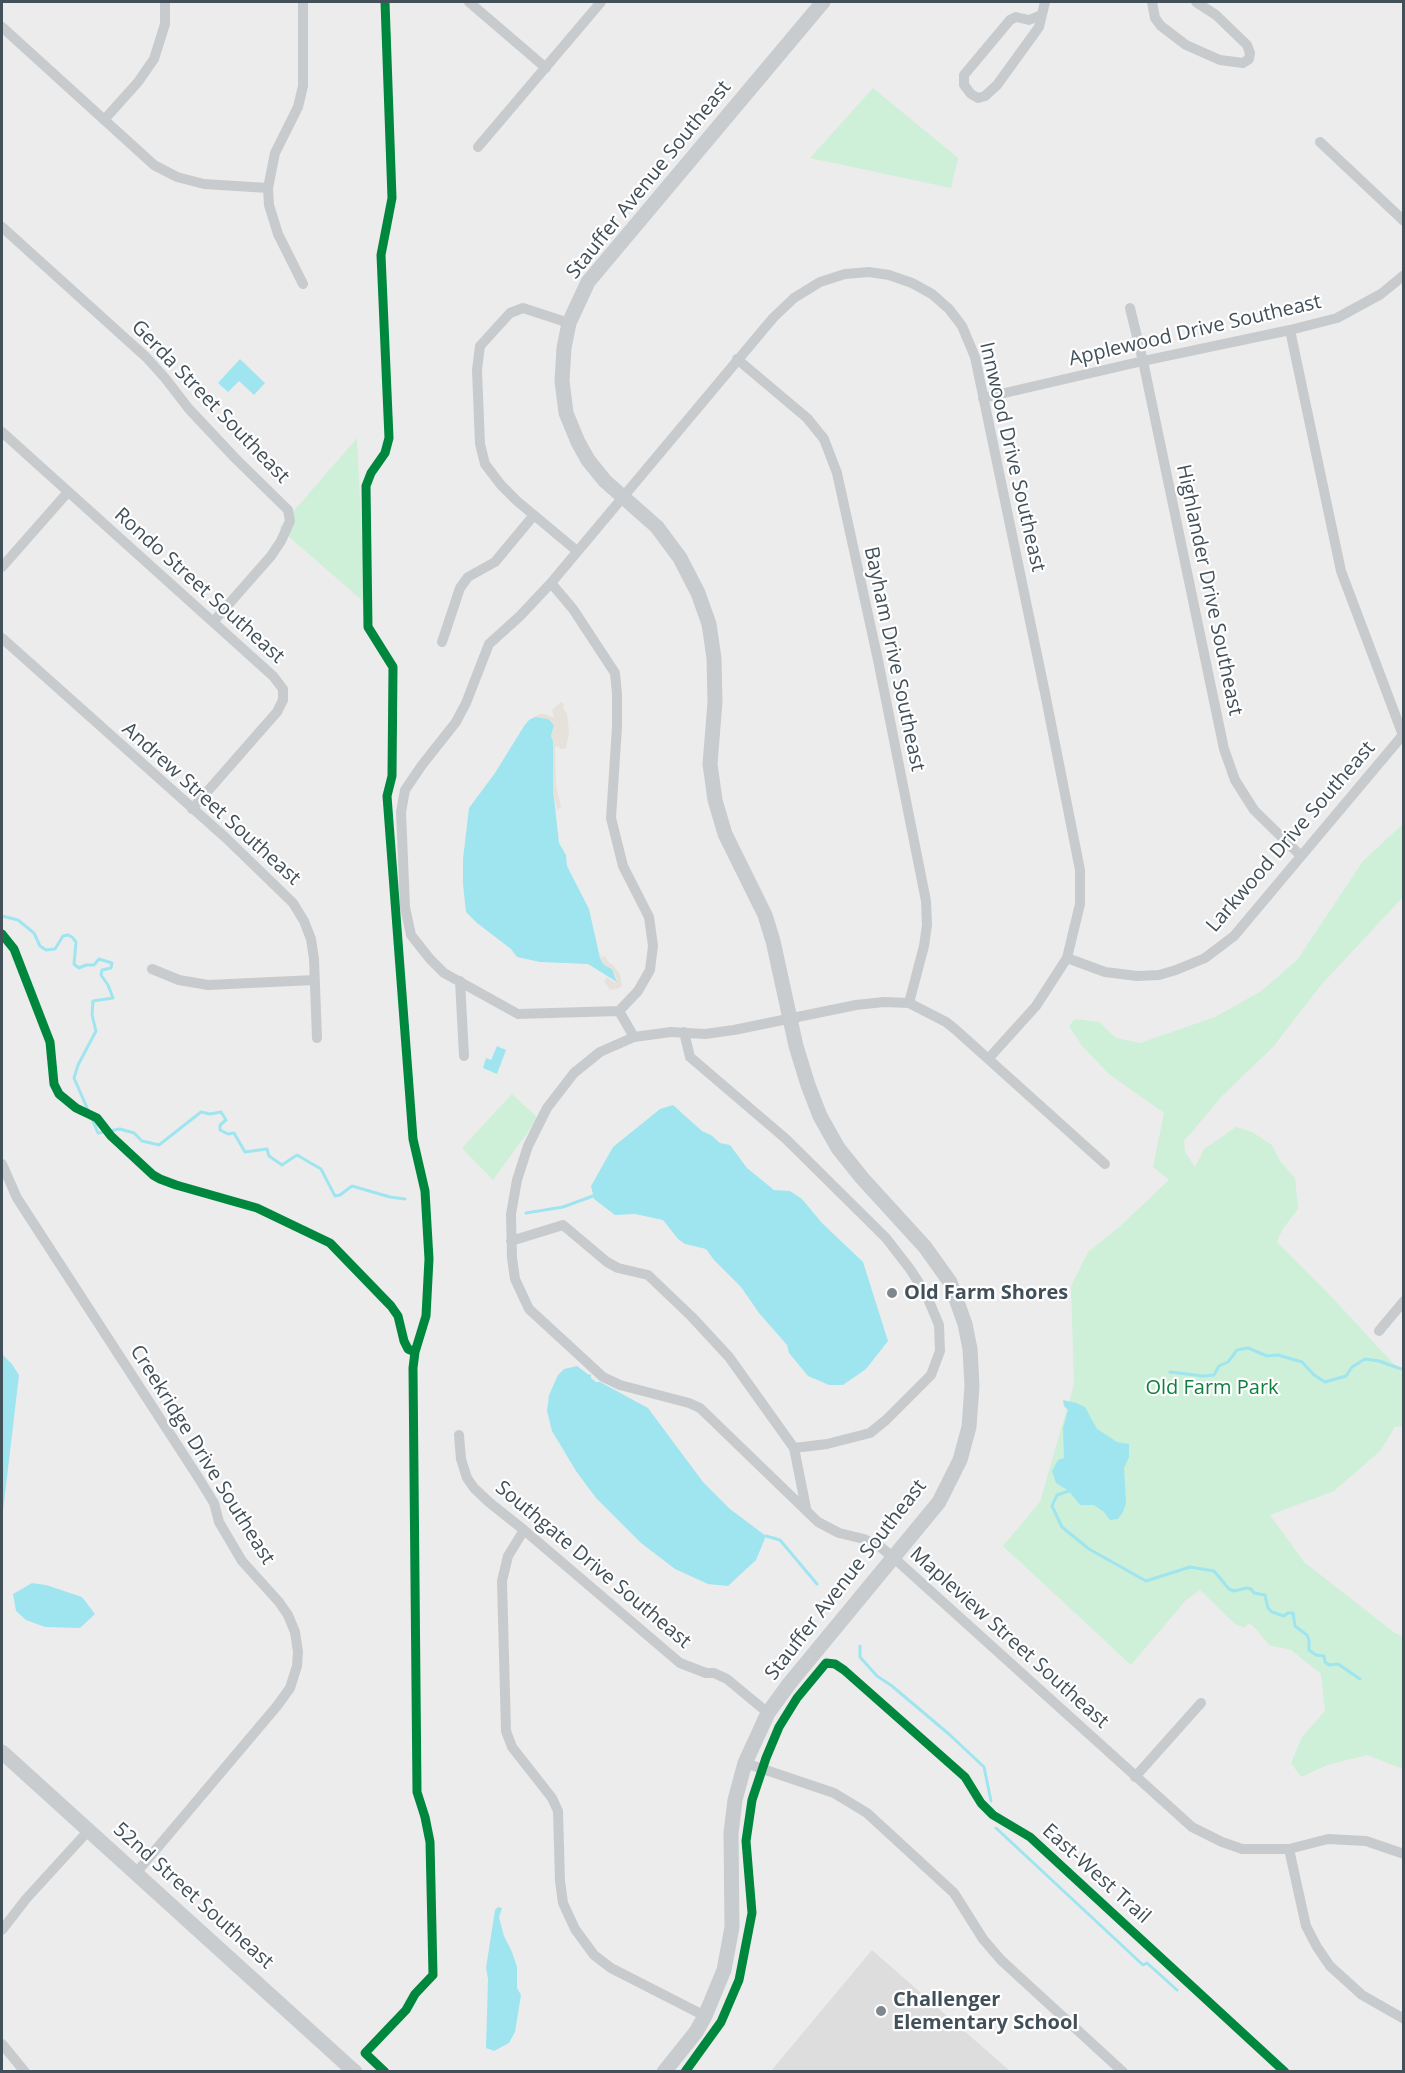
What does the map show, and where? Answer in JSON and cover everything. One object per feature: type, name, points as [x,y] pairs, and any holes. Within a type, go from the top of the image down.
[{"type":"street","points":[[104,120],[138,82],[154,59],[165,24],[165,2]]},
{"type":"street","points":[[303,2],[303,86],[298,107],[275,153],[268,188],[269,205],[278,234],[303,284]]},
{"type":"street","points":[[469,2],[546,68]]},
{"type":"street","points":[[478,147],[601,2]]},
{"type":"street","name":"Stauffer Avenue Southeast","points":[[664,2072],[692,2038],[705,2016],[718,1986],[729,1950],[733,1913],[732,1833],[735,1800],[745,1763],[768,1713],[789,1684],[939,1502],[960,1460],[969,1427],[972,1386],[970,1349],[965,1324],[950,1282],[925,1247],[838,1148],[820,1116],[808,1085],[765,915],[725,834],[715,800],[710,762],[715,702],[715,663],[706,613],[690,575],[673,547],[657,527],[605,481],[588,460],[566,413],[562,377],[569,322],[588,282],[823,2]]},
{"type":"street","points":[[1041,15],[1029,20],[1016,16],[1010,20],[964,75],[964,85],[971,93],[978,98],[985,96],[997,85],[1039,27],[1045,2]]},
{"type":"street","points":[[1152,2],[1155,18],[1161,26],[1186,45],[1220,60],[1243,63],[1249,59],[1250,53],[1247,45],[1241,38],[1216,15],[1196,2]]},
{"type":"street","points":[[2,27],[147,160],[177,177],[204,184],[268,188]]},
{"type":"street","points":[[1320,142],[1404,221]]},
{"type":"street","name":"Gerda Street Southeast","points":[[2,227],[146,357],[189,409],[288,510],[290,521],[271,556],[213,622]]},
{"type":"street","name":"Innwood Drive Southeast","points":[[620,1011],[518,1014],[444,973],[411,935],[405,907],[401,812],[405,790],[456,722],[466,703],[489,644],[520,616],[577,552],[737,359],[790,301],[820,282],[854,273],[869,272],[890,275],[917,285],[932,294],[949,309],[962,326],[975,357],[1078,861],[1080,904],[1067,958],[1036,1006],[989,1058]]},
{"type":"street","name":"Applewood Drive Southeast","points":[[983,398],[1337,318],[1381,294],[1404,275]]},
{"type":"street","points":[[569,322],[523,308],[510,313],[502,320],[480,346],[477,356],[480,444],[488,469],[501,484],[577,552]]},
{"type":"street","name":"Highlander Drive Southeast","points":[[1130,308],[1224,749],[1235,780],[1254,810],[1300,855]]},
{"type":"street","points":[[1290,330],[1341,571],[1403,737]]},
{"type":"street","name":"Bayham Drive Southeast","points":[[737,359],[807,418],[824,439],[837,473],[878,660],[926,901],[927,925],[924,946],[909,1003]]},
{"type":"street","name":"Rondo Street Southeast","points":[[2,432],[273,676],[283,689],[283,700],[277,712],[192,809]]},
{"type":"street","points":[[2,567],[68,492]]},
{"type":"street","points":[[442,642],[460,588],[468,577],[495,562],[534,515]]},
{"type":"street","points":[[550,583],[573,609],[615,673],[617,726],[611,818],[623,866],[649,917],[653,946],[650,970],[638,991],[620,1011],[634,1037]]},
{"type":"street","name":"Andrew Street Southeast","points":[[2,638],[260,869],[293,903],[311,939],[314,958],[317,1038]]},
{"type":"street","name":"Larkwood Drive Southeast","points":[[1067,958],[1105,972],[1137,976],[1159,975],[1205,958],[1234,936],[1300,855],[1403,737]]},
{"type":"street","points":[[152,969],[179,981],[193,984],[314,980]]},
{"type":"street","points":[[460,981],[464,1056]]},
{"type":"street","name":"Mapleview Street Southeast","points":[[909,1003],[884,1002],[856,1005],[705,1034],[671,1032],[634,1037],[617,1043],[588,1061],[560,1088],[547,1108],[528,1146],[516,1180],[511,1214],[511,1240],[515,1278],[529,1309],[603,1377],[620,1385],[700,1408],[818,1522],[839,1533],[878,1545],[1192,1827],[1242,1849],[1288,1849],[1328,1839],[1366,1841],[1404,1854]]},
{"type":"street","points":[[909,1003],[946,1022],[1105,1164]]},
{"type":"street","points":[[684,1032],[690,1057],[786,1139],[886,1238],[926,1294],[939,1325],[940,1351],[931,1375],[886,1420],[870,1433],[827,1444],[794,1448]]},
{"type":"street","name":"Creekridge Drive Southeast","points":[[2,1164],[17,1198],[214,1503],[219,1522],[242,1561],[279,1602],[288,1615],[295,1632],[298,1652],[297,1666],[290,1688],[136,1873]]},
{"type":"street","points":[[511,1240],[563,1226],[618,1268],[648,1275],[729,1357],[794,1448],[806,1508]]},
{"type":"street","points":[[1379,1331],[1404,1301]]},
{"type":"street","name":"Southgate Drive Southeast","points":[[459,1435],[461,1459],[467,1478],[474,1488],[680,1663],[728,1679],[768,1713]]},
{"type":"street","points":[[524,1530],[508,1556],[502,1581],[506,1731],[512,1747],[552,1798],[558,1811],[560,1881],[563,1903],[575,1929],[594,1955],[611,1968],[705,2016]]},
{"type":"street","points":[[1135,1777],[1201,1703]]},
{"type":"street","name":"52nd Street Southeast","points":[[2,1752],[355,2072]]},
{"type":"street","points":[[745,1763],[834,1793],[867,1812],[954,1893],[983,1939],[1001,1960],[1123,2072]]},
{"type":"street","points":[[2,1930],[26,1899],[89,1830]]},
{"type":"street","points":[[1288,1849],[1306,1926],[1330,1966],[1362,1995],[1404,2019]]},
{"type":"street","points":[[2,2044],[25,2072]]},
{"type":"shaded area","name":"Challenger Elementary School","points":[[872,1950],[1010,2071],[771,2071]]},
{"type":"green space","points":[[873,88],[958,158],[951,188],[810,158]]},
{"type":"green space","points":[[357,438],[365,603],[279,528]]},
{"type":"green space","name":"Old Farm Park","points":[[1403,824],[1403,897],[1322,984],[1273,1047],[1224,1094],[1184,1141],[1185,1152],[1195,1167],[1204,1149],[1236,1127],[1252,1132],[1272,1145],[1280,1161],[1295,1178],[1298,1209],[1282,1230],[1277,1242],[1403,1374],[1403,1426],[1395,1427],[1380,1451],[1334,1491],[1270,1515],[1304,1562],[1403,1637],[1403,1769],[1367,1755],[1327,1765],[1301,1777],[1291,1763],[1302,1737],[1325,1711],[1321,1674],[1291,1650],[1269,1645],[1249,1623],[1244,1628],[1235,1624],[1200,1590],[1185,1601],[1131,1665],[1003,1546],[1040,1502],[1074,1384],[1071,1286],[1088,1252],[1118,1228],[1169,1180],[1153,1167],[1164,1113],[1109,1074],[1082,1046],[1069,1026],[1075,1019],[1099,1022],[1116,1038],[1140,1043],[1215,1017],[1260,992],[1297,960],[1363,861]]},
{"type":"green space","points":[[512,1094],[538,1118],[493,1180],[462,1148]]},
{"type":"sand","points":[[561,702],[567,714],[569,732],[566,748],[561,749],[557,746],[555,748],[556,786],[561,807],[557,810],[553,788],[553,741],[551,736],[554,725],[535,717],[539,714],[546,714],[554,718],[552,710]]},
{"type":"sand","points":[[599,953],[602,957],[605,956],[620,974],[622,986],[617,989],[610,990],[604,981],[607,977],[615,983],[617,979],[612,969],[604,965]]},
{"type":"water","points":[[240,359],[265,383],[254,395],[239,381],[228,392],[218,383]]},
{"type":"water","points":[[535,717],[548,719],[554,725],[551,736],[553,741],[553,788],[559,843],[566,855],[567,866],[589,909],[600,958],[604,965],[612,969],[617,982],[588,964],[540,962],[517,957],[511,949],[466,912],[463,859],[469,808],[495,773],[524,726]]},
{"type":"water","points":[[497,1046],[506,1050],[497,1074],[483,1068],[486,1058],[491,1060]]},
{"type":"water","points":[[673,1105],[702,1131],[720,1143],[730,1145],[747,1168],[774,1190],[790,1191],[802,1199],[822,1223],[863,1262],[888,1341],[866,1369],[843,1385],[829,1385],[808,1376],[789,1353],[787,1345],[759,1313],[741,1287],[706,1249],[685,1244],[663,1220],[635,1214],[615,1215],[594,1199],[591,1186],[613,1147],[660,1109]]},
{"type":"water","points":[[2,1354],[19,1375],[2,1520]]},
{"type":"water","points":[[577,1366],[589,1375],[591,1374],[591,1378],[596,1382],[648,1408],[703,1482],[730,1509],[766,1536],[756,1560],[728,1586],[708,1584],[675,1569],[641,1543],[596,1498],[576,1471],[552,1431],[547,1411],[549,1395],[558,1375],[564,1369]]},
{"type":"water","points":[[1063,1400],[1085,1407],[1097,1429],[1117,1442],[1129,1444],[1129,1457],[1124,1468],[1126,1503],[1118,1519],[1110,1520],[1094,1505],[1080,1505],[1069,1491],[1056,1483],[1052,1471],[1058,1460],[1064,1458],[1063,1428],[1068,1410]]},
{"type":"water","points":[[32,1583],[46,1585],[82,1597],[95,1614],[80,1628],[45,1627],[26,1620],[16,1611],[13,1594]]},
{"type":"water","points":[[498,1907],[502,1908],[499,1917],[517,1967],[517,1988],[521,1995],[515,2032],[509,2043],[494,2051],[486,2048],[488,1979],[486,1968],[495,1910]]},
{"type":"waterway","points":[[2,916],[18,920],[34,933],[40,946],[46,950],[55,949],[63,936],[72,937],[76,942],[74,964],[79,968],[94,965],[99,959],[112,963],[111,968],[102,970],[101,975],[113,998],[93,1001],[92,1015],[96,1031],[78,1065],[74,1078],[98,1133],[120,1129],[134,1133],[142,1141],[159,1145],[201,1112],[210,1114],[221,1112],[226,1120],[220,1125],[220,1130],[228,1134],[234,1133],[245,1152],[267,1149],[269,1156],[282,1165],[297,1155],[321,1169],[335,1196],[352,1186],[405,1199]]},
{"type":"waterway","points":[[526,1213],[563,1207],[593,1196]]},
{"type":"waterway","points":[[1170,1372],[1214,1375],[1219,1366],[1228,1362],[1237,1350],[1248,1348],[1267,1356],[1278,1355],[1302,1362],[1314,1375],[1325,1382],[1346,1376],[1352,1367],[1365,1359],[1379,1361],[1404,1370]]},
{"type":"waterway","points":[[1069,1491],[1057,1495],[1052,1506],[1062,1527],[1089,1549],[1146,1581],[1190,1567],[1214,1571],[1229,1589],[1234,1591],[1247,1588],[1254,1593],[1265,1595],[1268,1608],[1272,1612],[1284,1616],[1293,1613],[1295,1626],[1307,1635],[1309,1650],[1316,1655],[1324,1656],[1325,1662],[1329,1665],[1338,1664],[1360,1679]]},
{"type":"waterway","points":[[766,1536],[780,1540],[817,1584]]},
{"type":"waterway","points":[[860,1646],[860,1657],[877,1676],[950,1735],[984,1767],[991,1801]]},
{"type":"waterway","points":[[996,1828],[1143,1965],[1147,1963],[1177,1990]]},
{"type":"cycle path","points":[[385,2],[392,198],[381,255],[389,438],[385,453],[371,473],[366,486],[368,627],[393,667],[392,776],[387,796],[413,1139],[425,1191],[429,1259],[426,1316],[415,1352],[413,1368],[417,1792],[430,1842],[433,1975],[415,1994],[406,2010],[365,2053],[385,2072]]},
{"type":"cycle path","points":[[2,934],[14,949],[50,1042],[54,1084],[59,1094],[76,1108],[97,1118],[111,1136],[160,1179],[257,1208],[330,1243],[391,1306],[398,1316],[408,1349],[415,1352]]},
{"type":"cycle path","name":"East-West Trail","points":[[685,2072],[721,2022],[739,1980],[752,1913],[746,1841],[752,1800],[766,1758],[779,1727],[797,1698],[826,1663],[835,1664],[844,1670],[965,1777],[981,1803],[993,1815],[1030,1837],[1285,2072]]},
{"type":"place","name":"Old Farm Shores","points":[[892,1293]]},
{"type":"place","name":"Challenger Elementary School","points":[[881,2011]]}]
